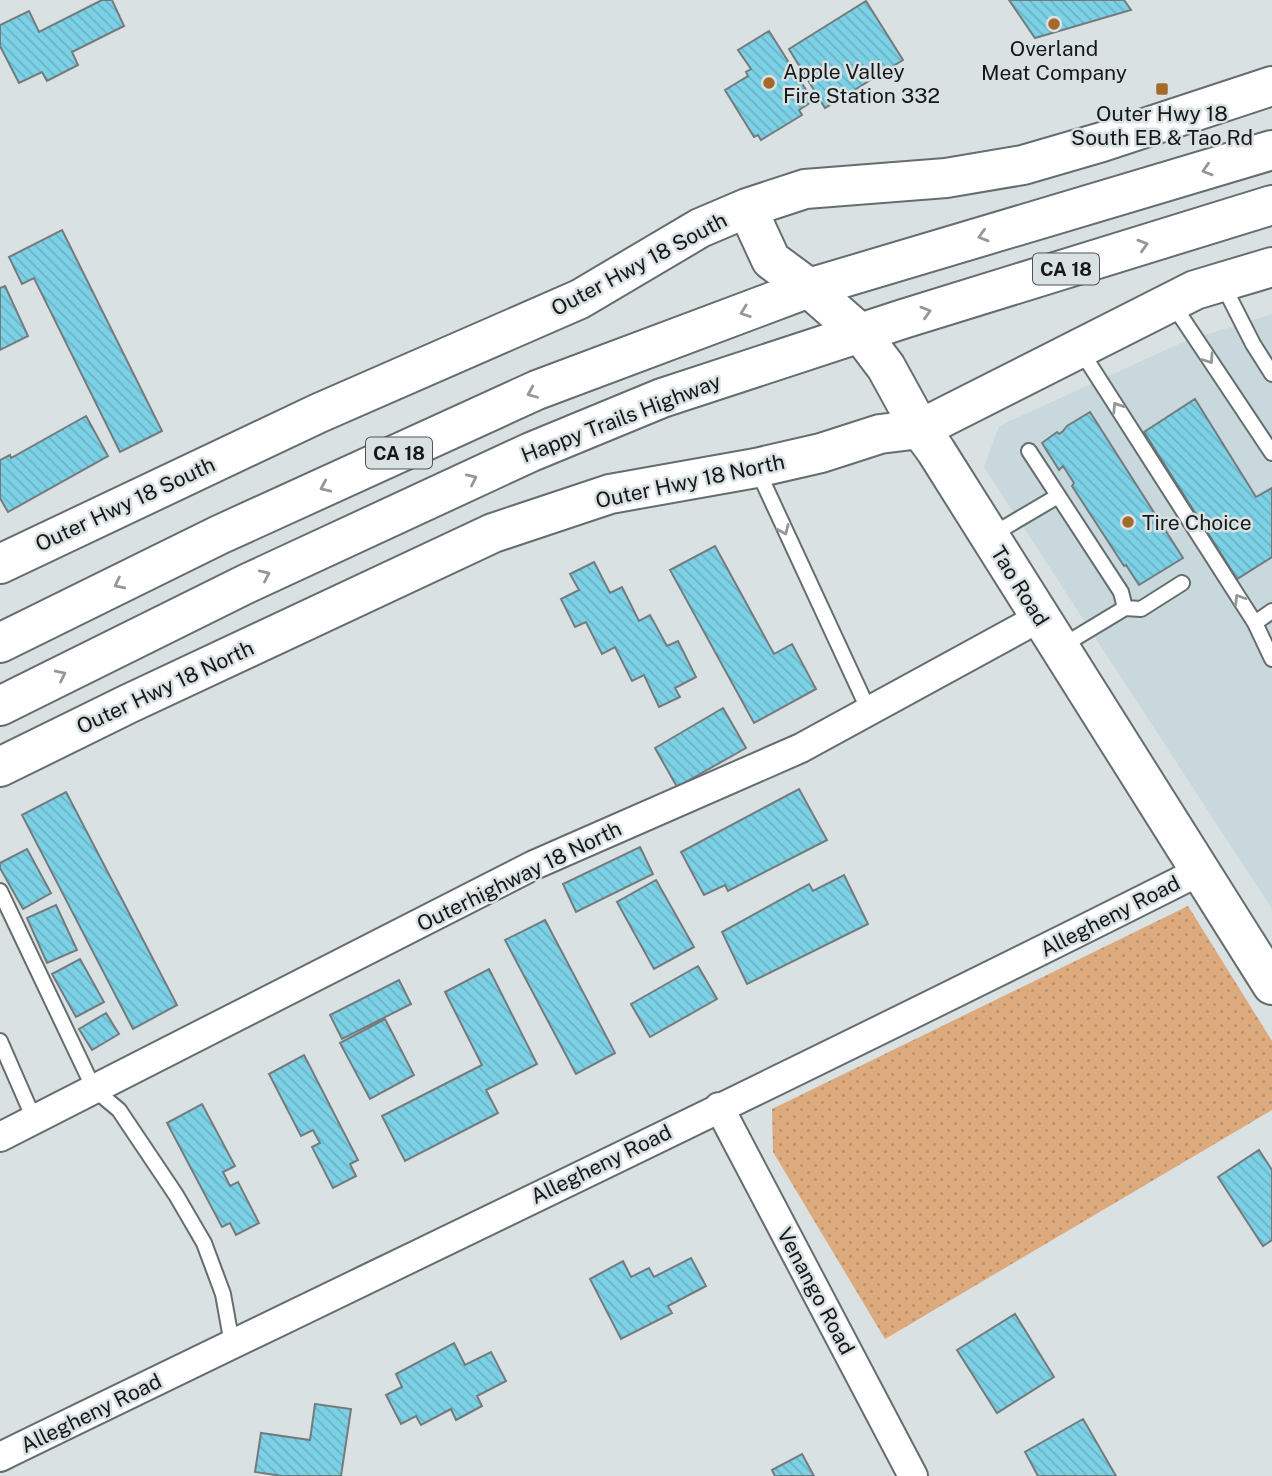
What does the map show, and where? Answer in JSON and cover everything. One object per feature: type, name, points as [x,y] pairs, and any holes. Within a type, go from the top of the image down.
[{"type":"street","name":"Outer Hwy 18 South","points":[[0,564],[319,413],[580,299],[700,228],[747,208],[805,189],[946,178],[1023,165],[1272,86]]},
{"type":"street","name":"CA 18","points":[[0,643],[219,534],[537,390],[809,288],[1272,150]]},
{"type":"street","name":"Happy Trails Highway","points":[[0,706],[246,584],[531,452],[662,398],[903,319],[1272,205]]},
{"type":"street","name":"Tao Road","points":[[747,208],[771,260],[809,288],[861,334],[886,367],[920,429],[1272,985]]},
{"type":"street","name":"Outer Hwy 18 North","points":[[0,767],[493,533],[610,494],[756,468],[821,453],[880,434],[920,429],[1195,290],[1272,267]]},
{"type":"street","name":"Outerhighway 18 North","points":[[0,1136],[534,865],[801,748],[869,711],[1049,633]]},
{"type":"street","name":"Allegheny Road","points":[[0,1457],[942,1001],[1200,871]]},
{"type":"street","name":"Venango Road","points":[[719,1107],[913,1476]]},
{"type":"lane","points":[[1222,282],[1253,344],[1272,374]]},
{"type":"lane","points":[[1171,302],[1272,453]]},
{"type":"lane","points":[[1079,349],[1255,623],[1272,659]]},
{"type":"lane","points":[[1029,451],[1121,592],[1125,608]]},
{"type":"lane","points":[[756,468],[869,711]]},
{"type":"lane","points":[[989,536],[1058,496]]},
{"type":"lane","points":[[1049,633],[1125,608],[1141,610],[1182,583]]},
{"type":"lane","points":[[1255,623],[1272,611]]},
{"type":"lane","points":[[0,891],[94,1089],[119,1110],[176,1195],[204,1243],[223,1294],[232,1344]]},
{"type":"lane","points":[[0,1041],[34,1119]]},
{"type":"shaded area","points":[[1272,314],[1272,909],[984,467],[999,426],[1183,342]]},
{"type":"shaded area","points":[[1188,906],[1272,1041],[1272,1110],[885,1339],[773,1152],[772,1109]]},
{"type":"building","points":[[102,0],[112,0],[124,26],[72,52],[78,65],[47,81],[42,72],[19,83],[0,46],[0,25],[29,11],[39,32]]},
{"type":"building","name":"Overland Meat Company","points":[[1009,0],[1124,0],[1131,10],[1035,38]]},
{"type":"building","points":[[866,1],[903,60],[825,108],[789,49]]},
{"type":"building","name":"Apple Valley Fire Station 332","points":[[769,31],[813,101],[799,110],[802,115],[761,140],[758,135],[754,137],[725,90],[748,76],[746,72],[751,69],[738,50]]},
{"type":"building","points":[[62,230],[162,431],[120,452],[34,278],[22,284],[9,257]]},
{"type":"building","points":[[5,286],[28,336],[0,350],[0,288]]},
{"type":"building","points":[[1195,399],[1256,497],[1272,488],[1272,557],[1237,579],[1144,432]]},
{"type":"building","name":"Tire Choice","points":[[1090,412],[1183,558],[1139,585],[1072,486],[1074,483],[1063,466],[1059,470],[1042,443]]},
{"type":"building","points":[[86,416],[108,456],[8,512],[0,498],[0,460],[10,455],[11,458]]},
{"type":"building","points":[[715,546],[774,654],[792,644],[816,689],[754,723],[670,570]]},
{"type":"building","points":[[594,562],[610,593],[622,587],[639,621],[650,615],[667,646],[678,641],[696,677],[675,688],[680,697],[659,707],[644,675],[632,681],[615,647],[602,654],[586,622],[575,627],[561,599],[579,590],[570,574]]},
{"type":"building","points":[[723,708],[746,748],[677,787],[655,748]]},
{"type":"building","points":[[799,789],[827,840],[728,891],[725,885],[704,895],[681,852]]},
{"type":"building","points":[[66,792],[177,1005],[133,1029],[22,815]]},
{"type":"building","points":[[640,847],[653,874],[576,912],[563,884]]},
{"type":"building","points":[[27,849],[51,893],[23,909],[0,868],[0,863]]},
{"type":"building","points":[[844,875],[868,924],[747,984],[722,932],[809,884],[813,891]]},
{"type":"building","points":[[656,880],[694,947],[654,969],[617,902]]},
{"type":"building","points":[[56,905],[77,950],[47,963],[27,918]]},
{"type":"building","points":[[545,920],[615,1053],[576,1074],[505,940]]},
{"type":"building","points":[[80,959],[104,1002],[76,1017],[52,974]]},
{"type":"building","points":[[698,966],[717,999],[650,1037],[631,1004]]},
{"type":"building","points":[[489,969],[537,1064],[486,1090],[498,1113],[405,1161],[382,1116],[482,1065],[445,992]]},
{"type":"building","points":[[399,980],[411,1004],[342,1039],[330,1015]]},
{"type":"building","points":[[106,1013],[119,1034],[92,1050],[79,1029]]},
{"type":"building","points":[[385,1019],[414,1075],[370,1099],[340,1043]]},
{"type":"building","points":[[304,1055],[358,1160],[350,1164],[356,1176],[333,1188],[312,1147],[320,1143],[313,1130],[301,1136],[269,1074]]},
{"type":"building","points":[[202,1104],[235,1166],[223,1172],[230,1186],[238,1182],[259,1223],[236,1235],[230,1223],[222,1227],[167,1123]]},
{"type":"building","points":[[1259,1150],[1272,1170],[1272,1240],[1263,1246],[1218,1177]]},
{"type":"building","points":[[691,1258],[706,1286],[668,1306],[672,1313],[621,1339],[590,1279],[623,1261],[631,1277],[649,1268],[654,1277]]},
{"type":"building","points":[[1015,1314],[1054,1377],[997,1413],[957,1350]]},
{"type":"building","points":[[454,1343],[465,1365],[491,1352],[506,1381],[477,1396],[482,1406],[456,1420],[451,1409],[421,1425],[416,1416],[401,1424],[386,1395],[402,1387],[396,1374]]},
{"type":"building","points":[[315,1404],[351,1409],[341,1476],[282,1476],[255,1472],[261,1433],[310,1440]]},
{"type":"building","points":[[1083,1419],[1116,1476],[1038,1476],[1025,1452]]},
{"type":"building","points":[[802,1454],[814,1476],[775,1476],[772,1470]]},
{"type":"place","name":"Overland Meat Company","points":[[1054,24]]},
{"type":"place","name":"Apple Valley Fire Station 332","points":[[769,83]]},
{"type":"place","name":"Outer Hwy 18 South EB & Tao Rd","points":[[1162,89]]},
{"type":"place","name":"Tire Choice","points":[[1128,522]]}]
